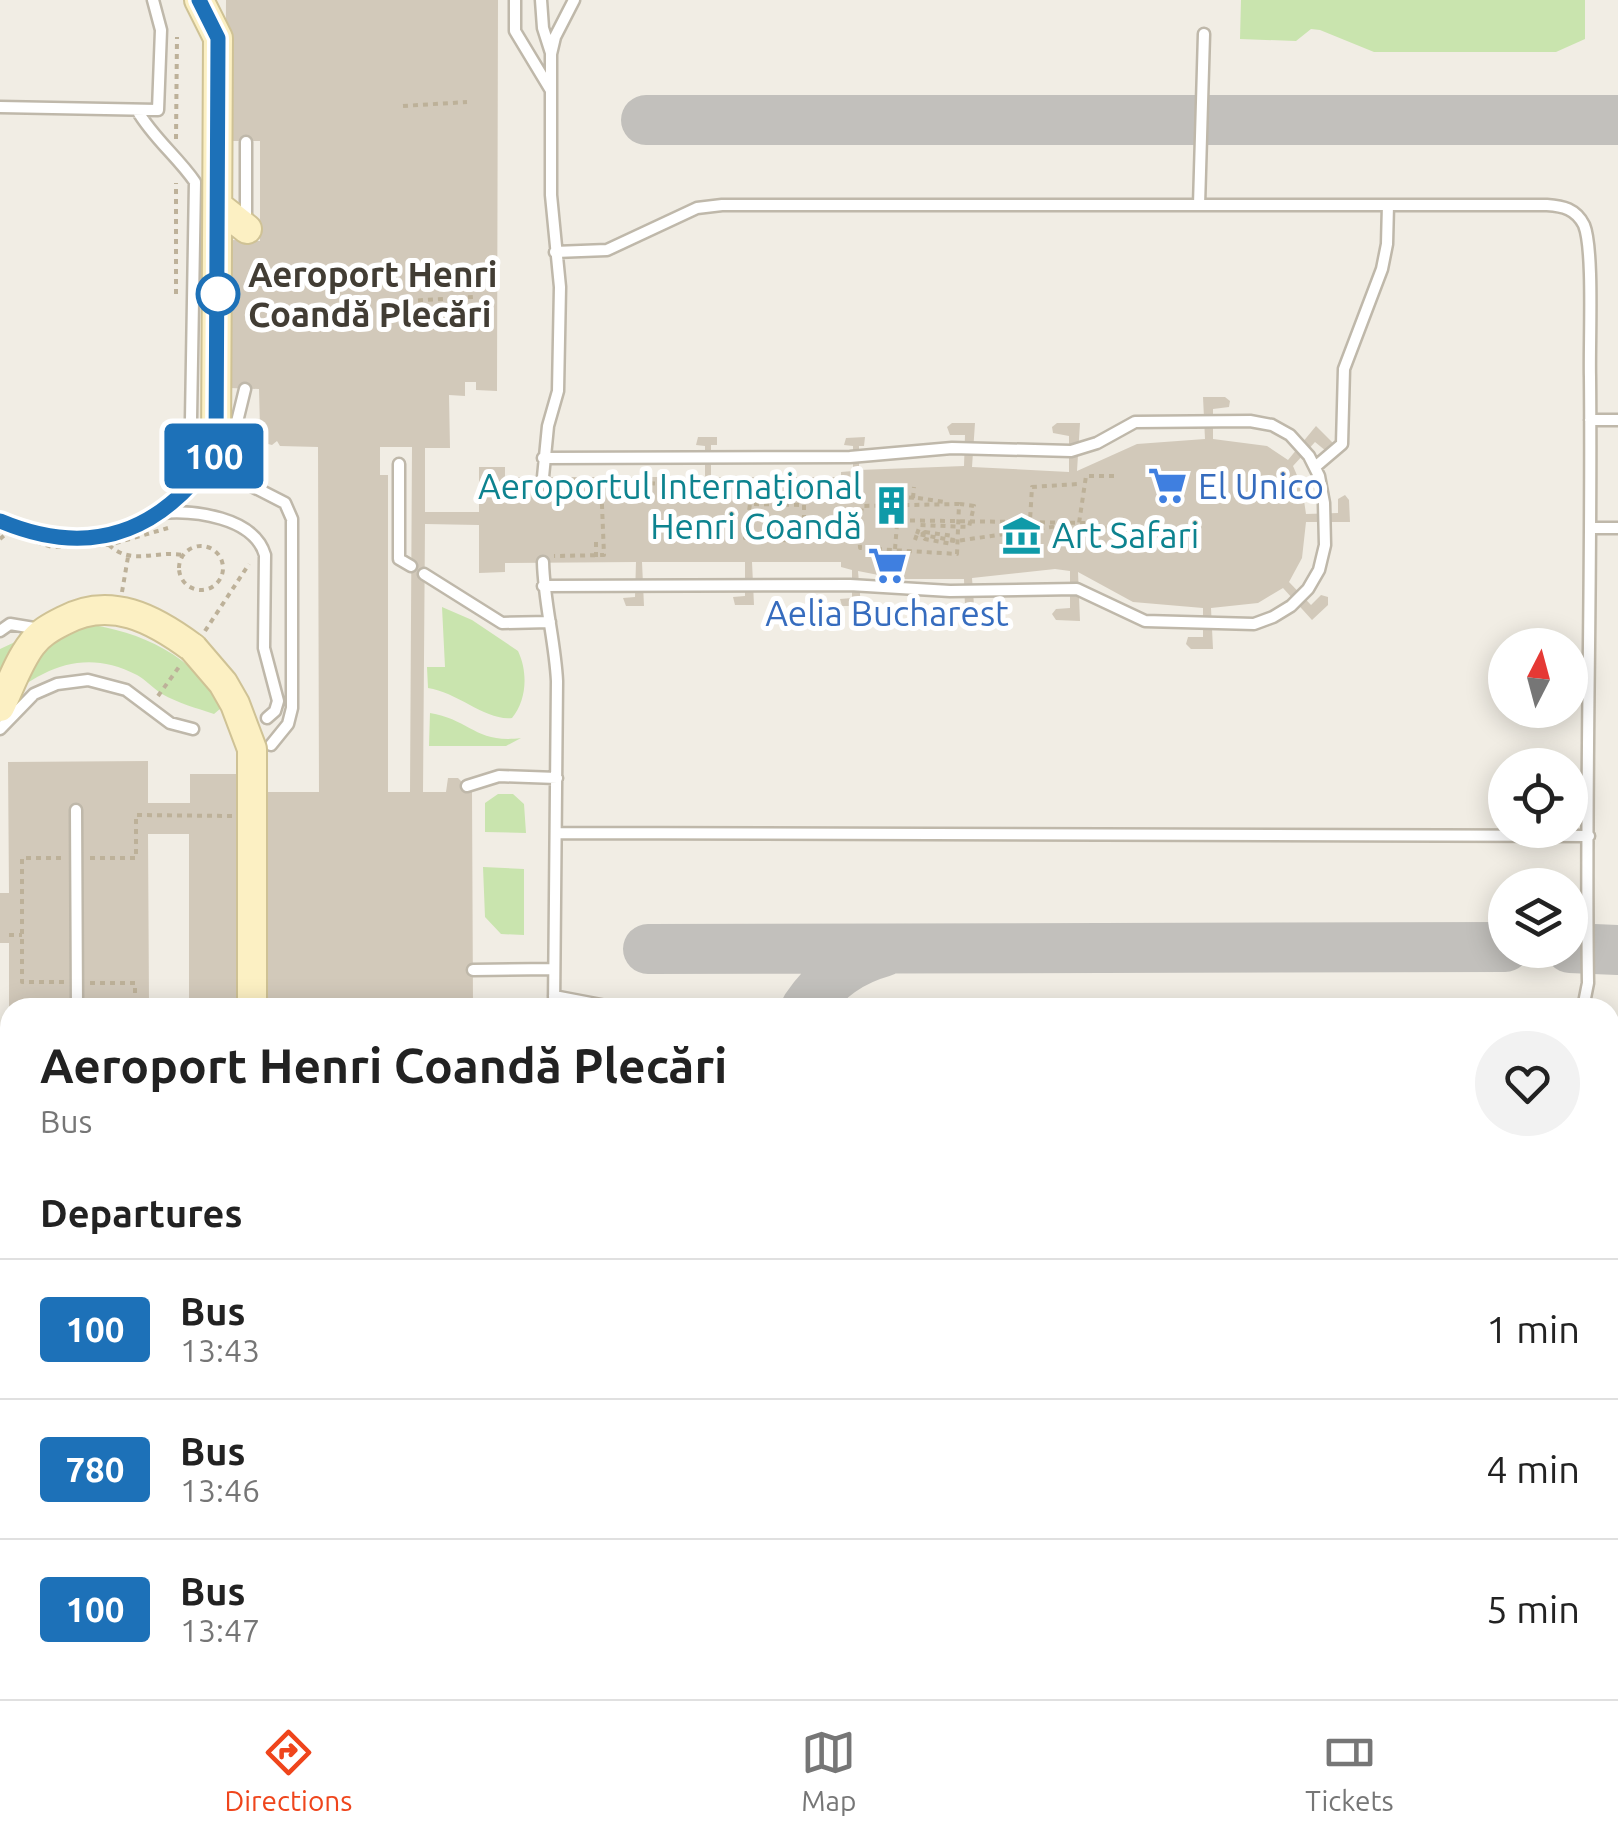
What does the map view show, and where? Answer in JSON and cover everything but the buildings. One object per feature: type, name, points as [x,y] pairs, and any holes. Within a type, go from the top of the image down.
[{"type":"street","points":[[209,8],[218,38],[216,448]]},
{"type":"street","points":[[218,206],[246,235]]},
{"type":"street","points":[[0,708],[24,655],[46,630],[82,612],[118,610],[157,623],[193,648],[222,683],[246,728],[254,769],[252,998]]},
{"type":"lane","points":[[0,108],[158,110],[161,30],[153,0]]},
{"type":"lane","points":[[515,0],[515,30],[551,91]]},
{"type":"lane","points":[[541,0],[543,28],[552,54]]},
{"type":"lane","points":[[543,477],[542,458],[558,392],[560,286],[552,195],[552,54],[555,36],[574,0]]},
{"type":"lane","points":[[1199,205],[1204,34]]},
{"type":"lane","points":[[137,110],[158,143],[176,157],[194,182],[190,418],[200,452],[216,448],[234,434],[245,388]]},
{"type":"lane","points":[[246,142],[246,235]]},
{"type":"lane","points":[[556,252],[607,250],[697,208],[722,205],[1546,205],[1562,206],[1575,213],[1583,224],[1588,253],[1589,836],[1585,998]]},
{"type":"lane","points":[[1314,467],[1338,450],[1344,436],[1344,369],[1382,270],[1388,205]]},
{"type":"lane","points":[[1590,420],[1618,420]]},
{"type":"lane","points":[[542,458],[850,457],[952,448],[1071,451],[1096,443],[1135,422],[1250,421],[1272,425],[1290,435],[1309,456],[1324,503],[1325,544],[1320,570],[1292,606],[1254,624],[1145,621],[1078,589],[950,591],[850,584],[544,586]]},
{"type":"lane","points":[[216,448],[232,476],[285,504],[292,519],[292,708],[288,724],[271,745]]},
{"type":"lane","points":[[399,464],[399,559],[412,566]]},
{"type":"lane","points":[[161,513],[205,514],[249,532],[262,544],[264,648],[278,702],[267,718]]},
{"type":"lane","points":[[1590,528],[1618,528]]},
{"type":"lane","points":[[541,559],[557,682],[554,998]]},
{"type":"lane","points":[[424,574],[502,623],[550,622]]},
{"type":"lane","points":[[0,631],[10,624],[46,630]]},
{"type":"lane","points":[[0,729],[34,694],[74,680],[126,690],[170,723],[193,730]]},
{"type":"lane","points":[[467,786],[499,776],[557,778]]},
{"type":"lane","points":[[76,810],[77,998]]},
{"type":"lane","points":[[557,833],[1589,836]]},
{"type":"lane","points":[[473,970],[554,969]]},
{"type":"path","points":[[403,106],[467,102]]},
{"type":"path","points":[[408,301],[474,297]]},
{"type":"path","points":[[1082,525],[1086,476],[1114,476]]},
{"type":"path","points":[[1030,538],[1032,487],[1078,484],[1088,476]]},
{"type":"path","points":[[612,478],[613,498]]},
{"type":"path","points":[[556,480],[612,478],[704,486]]},
{"type":"path","points":[[541,559],[604,555],[600,481]]},
{"type":"path","points":[[1078,484],[1082,525]]},
{"type":"path","points":[[914,487],[917,498]]},
{"type":"path","points":[[879,496],[974,506],[969,527],[976,540]]},
{"type":"path","points":[[895,549],[899,498]]},
{"type":"path","points":[[750,504],[804,506],[804,520],[800,541],[745,538],[750,504]]},
{"type":"path","points":[[959,504],[957,554],[860,548],[860,528],[862,506],[959,504]]},
{"type":"path","points":[[804,520],[860,528]]},
{"type":"path","points":[[880,520],[1133,526]]},
{"type":"path","points":[[969,527],[920,525],[918,536],[952,544],[955,540],[1065,525]]},
{"type":"path","points":[[0,539],[7,533],[52,547],[109,545],[175,526]]},
{"type":"path","points":[[596,542],[596,557]]},
{"type":"path","points":[[109,545],[128,557],[183,556],[196,547],[211,548],[224,564],[221,579],[210,590],[190,587],[179,570],[183,556]]},
{"type":"path","points":[[876,546],[914,554],[956,556],[956,552]]},
{"type":"path","points":[[118,610],[128,557]]},
{"type":"path","points":[[150,706],[252,559]]},
{"type":"path","points":[[221,579],[229,595]]},
{"type":"path","points":[[135,998],[135,983],[22,982],[22,858],[136,858],[136,815],[235,816],[253,839]]},
{"type":"path","points":[[9,935],[22,936]]},
{"type":"green space","points":[[1241,0],[1585,0],[1585,39],[1556,52],[1374,52],[1311,29],[1296,41],[1240,39]]},
{"type":"green space","points":[[442,607],[472,620],[518,651],[524,686],[521,703],[512,718],[492,715],[428,688],[427,667],[445,667]]},
{"type":"green space","points":[[86,624],[146,640],[182,660],[221,708],[214,714],[187,705],[162,694],[137,675],[99,663],[64,666],[48,672],[0,703],[0,649],[43,629]]},
{"type":"green space","points":[[430,713],[493,737],[521,738],[506,746],[429,746]]},
{"type":"green space","points":[[498,794],[513,794],[524,804],[526,833],[485,832],[485,803]]},
{"type":"green space","points":[[483,867],[524,869],[524,935],[501,934],[485,917]]},
{"type":"taxiway","points":[[646,120],[1618,120]]},
{"type":"taxiway","points":[[648,949],[1488,947]]},
{"type":"taxiway","points":[[1588,949],[1618,950]]},
{"type":"taxiway","points":[[814,998],[839,972],[883,952]]},
{"type":"bus line","name":"100","points":[[0,521],[50,538],[70,540],[118,533],[142,524],[176,501],[216,453],[218,38],[199,0]]},
{"type":"place","name":"Aeroport Henri Coandă Plecări","points":[[218,294]]},
{"type":"place","name":"El Unico","points":[[1168,486]]},
{"type":"place","name":"Aeroportul Internațional Henri Coandă","points":[[892,506]]},
{"type":"place","name":"Art Safari","points":[[1022,535]]},
{"type":"place","name":"Aelia Bucharest","points":[[887,566]]}]
